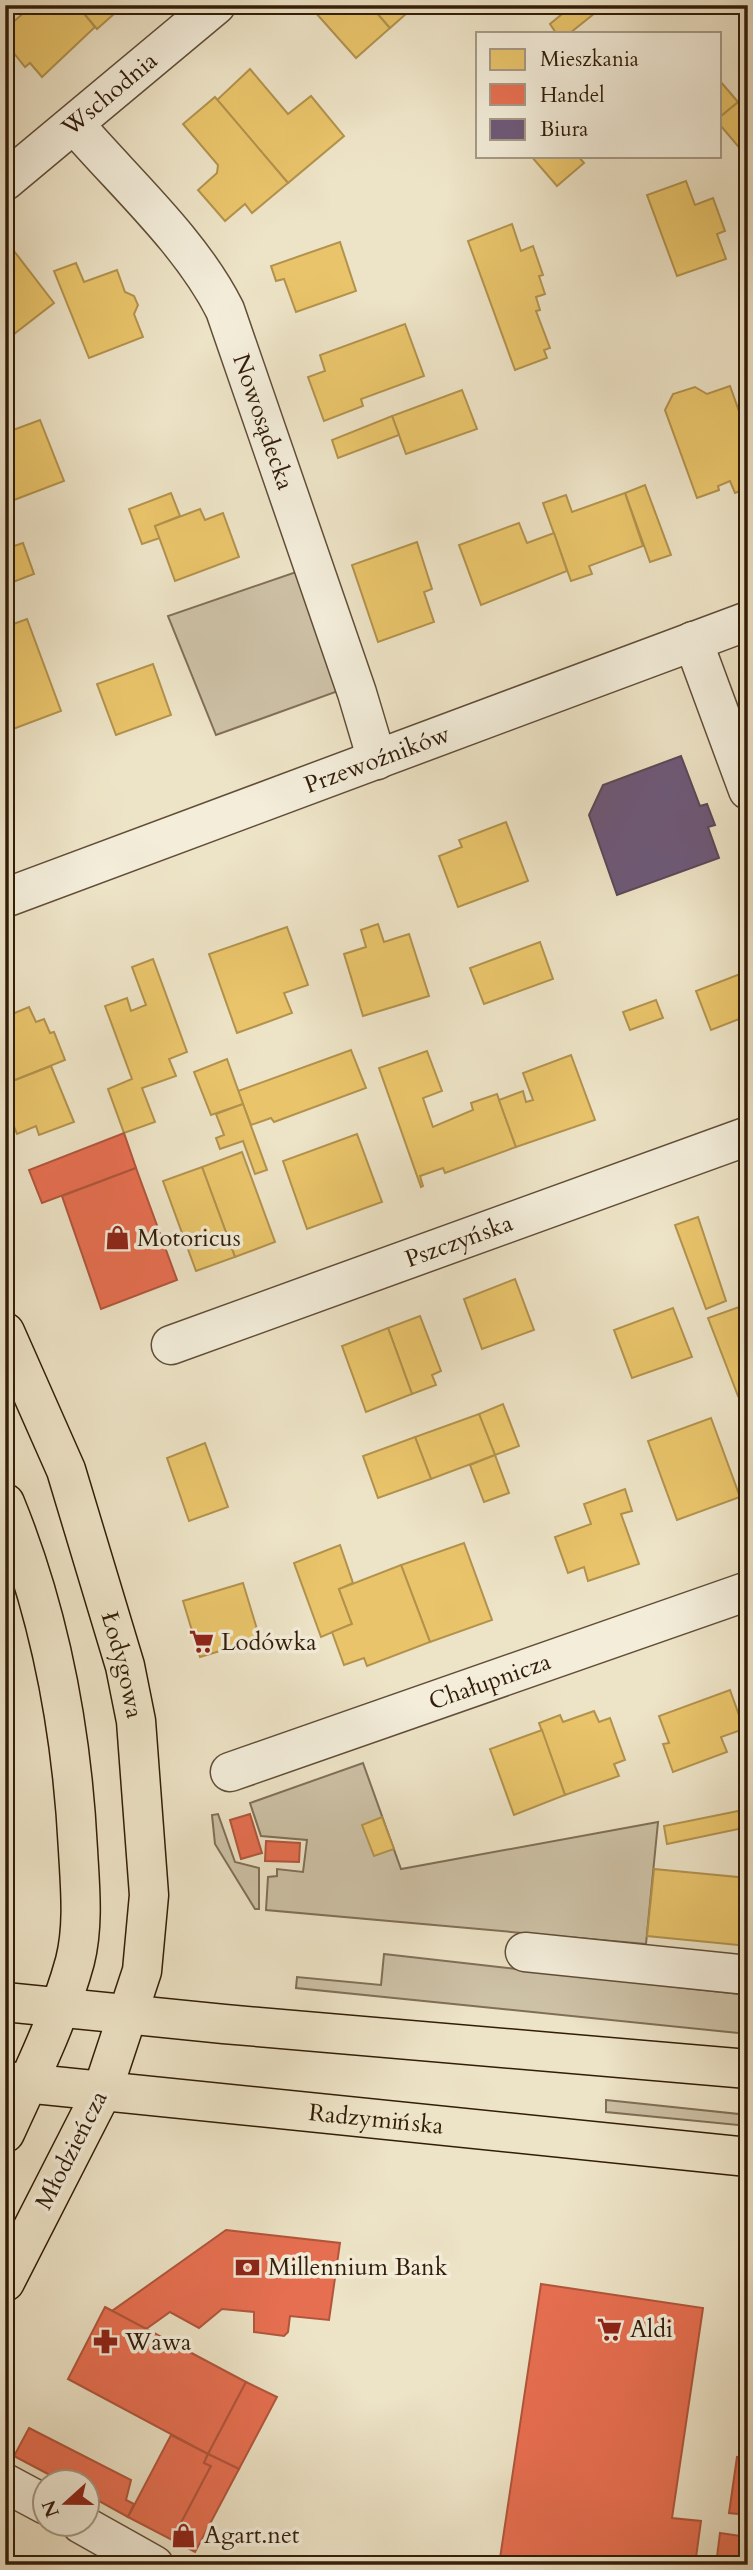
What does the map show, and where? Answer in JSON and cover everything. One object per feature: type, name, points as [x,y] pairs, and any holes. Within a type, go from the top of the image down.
[{"type":"main road","name":"Łodygowa","points":[[5,1332],[66,1471],[113,1622],[136,1721],[147,1841],[148,1919],[142,1971],[128,2015]]},
{"type":"main road","points":[[5,1503],[31,1577],[60,1684],[76,1797],[80,1927],[75,1961],[58,2008],[17,2082],[5,2133]]},
{"type":"main road","points":[[5,2002],[748,2069]]},
{"type":"main road","name":"Młodzieńcza","points":[[5,2282],[102,2092],[128,2015]]},
{"type":"main road","name":"Radzymińska","points":[[17,2082],[748,2157]]},
{"type":"street","name":"Wschodnia","points":[[5,181],[216,5]]},
{"type":"street","name":"Nowosądecka","points":[[75,125],[189,254],[215,290],[225,310],[357,693],[377,760]]},
{"type":"street","name":"Przewoźników","points":[[5,898],[748,621]]},
{"type":"street","points":[[693,641],[748,790]]},
{"type":"street","name":"Pszczyńska","points":[[172,1345],[748,1136]]},
{"type":"street","name":"Chałupnicza","points":[[230,1772],[748,1591]]},
{"type":"street","points":[[525,1952],[748,1975]]},
{"type":"street","points":[[5,2483],[32,2497]]},
{"type":"street","points":[[102,2537],[154,2565]]},
{"type":"shaded area","points":[[302,570],[341,690],[216,735],[168,616]]},
{"type":"shaded area","points":[[363,1763],[401,1869],[658,1822],[646,1944],[266,1910],[268,1877],[277,1876],[277,1869],[303,1872],[307,1840],[261,1836],[250,1803]]},
{"type":"shaded area","points":[[218,1814],[235,1862],[259,1868],[259,1909],[255,1909],[215,1844],[212,1815]]},
{"type":"shaded area","points":[[384,1954],[748,1995],[748,2034],[296,1988],[297,1977],[381,1985]]},
{"type":"shaded area","points":[[606,2100],[748,2115],[748,2126],[606,2112]]},
{"type":"building: Mieszkania","points":[[33,5],[77,5],[95,27],[42,77],[30,63],[25,67],[5,42],[5,29]]},
{"type":"building: Mieszkania","points":[[77,5],[124,5],[97,29]]},
{"type":"building: Mieszkania","points":[[322,5],[370,5],[390,28],[356,58],[315,12]]},
{"type":"building: Mieszkania","points":[[370,5],[416,5],[390,28]]},
{"type":"building: Mieszkania","points":[[573,5],[605,5],[571,32],[555,32],[550,24]]},
{"type":"building: Mieszkania","points":[[250,69],[288,114],[311,96],[344,136],[288,183],[217,100]]},
{"type":"building: Mieszkania","points":[[722,83],[738,102],[722,115]]},
{"type":"building: Mieszkania","points":[[748,94],[748,158],[722,127],[722,115]]},
{"type":"building: Mieszkania","points":[[215,97],[288,183],[252,213],[245,204],[225,221],[198,190],[217,173],[218,165],[183,124]]},
{"type":"building: Mieszkania","points":[[533,158],[580,158],[584,163],[557,186]]},
{"type":"building: Mieszkania","points":[[686,181],[695,205],[713,198],[725,231],[717,234],[726,259],[677,276],[647,195]]},
{"type":"building: Mieszkania","points":[[512,224],[521,251],[533,246],[543,275],[539,276],[545,294],[536,297],[540,310],[536,311],[550,348],[544,350],[547,358],[515,370],[468,241]]},
{"type":"building: Mieszkania","points":[[340,242],[356,291],[296,312],[284,279],[276,281],[271,266]]},
{"type":"building: Mieszkania","points":[[14,251],[54,303],[5,341],[5,258]]},
{"type":"building: Mieszkania","points":[[76,263],[84,282],[117,270],[125,292],[134,296],[138,305],[134,314],[143,337],[89,358],[54,271]]},
{"type":"building: Mieszkania","points":[[405,324],[424,376],[361,399],[363,406],[324,421],[308,377],[325,371],[320,355]]},
{"type":"building: Mieszkania","points":[[730,386],[739,411],[748,416],[748,488],[735,493],[730,481],[718,486],[719,490],[697,498],[665,410],[673,394],[695,387],[707,394]]},
{"type":"building: Mieszkania","points":[[462,390],[477,429],[406,454],[392,416]]},
{"type":"building: Mieszkania","points":[[392,416],[399,435],[338,458],[332,440]]},
{"type":"building: Mieszkania","points":[[40,420],[64,481],[6,503],[5,433]]},
{"type":"building: Mieszkania","points":[[645,485],[671,555],[650,562],[625,493]]},
{"type":"building: Mieszkania","points":[[171,493],[180,516],[155,526],[160,538],[142,544],[129,509]]},
{"type":"building: Mieszkania","points":[[625,493],[643,546],[589,566],[592,574],[571,581],[543,503],[566,495],[572,512]]},
{"type":"building: Mieszkania","points":[[200,509],[205,520],[223,513],[239,557],[175,581],[155,526]]},
{"type":"building: Mieszkania","points":[[519,523],[527,543],[554,533],[567,571],[481,605],[459,545]]},
{"type":"building: Mieszkania","points":[[417,542],[432,589],[424,592],[434,622],[378,642],[352,565]]},
{"type":"building: Mieszkania","points":[[23,543],[34,574],[5,585],[5,549]]},
{"type":"building: Mieszkania","points":[[27,619],[61,711],[5,732],[5,627]]},
{"type":"building: Mieszkania","points":[[153,664],[171,715],[116,735],[97,684]]},
{"type":"building: Mieszkania","points":[[506,822],[528,881],[458,907],[439,856],[462,847],[459,840]]},
{"type":"building: Mieszkania","points":[[378,924],[384,942],[409,934],[429,996],[363,1016],[344,954],[366,947],[361,930]]},
{"type":"building: Mieszkania","points":[[287,927],[308,985],[284,993],[292,1013],[237,1033],[209,954]]},
{"type":"building: Mieszkania","points":[[540,942],[553,979],[484,1004],[470,968]]},
{"type":"building: Mieszkania","points":[[153,959],[187,1052],[169,1059],[176,1076],[142,1088],[155,1122],[124,1133],[108,1089],[132,1079],[105,1006],[127,998],[131,1011],[146,1005],[132,967]]},
{"type":"building: Mieszkania","points":[[748,971],[747,1041],[739,1019],[711,1030],[696,991]]},
{"type":"building: Mieszkania","points":[[656,1000],[663,1018],[630,1030],[623,1012]]},
{"type":"building: Mieszkania","points":[[29,1007],[36,1022],[44,1019],[50,1033],[54,1032],[65,1060],[5,1084],[5,1017]]},
{"type":"building: Mieszkania","points":[[351,1050],[366,1088],[274,1122],[271,1118],[251,1125],[238,1091]]},
{"type":"building: Mieszkania","points":[[427,1051],[442,1091],[423,1098],[433,1127],[473,1110],[471,1103],[497,1094],[516,1147],[445,1173],[443,1168],[420,1176],[421,1187],[379,1068]]},
{"type":"building: Mieszkania","points":[[571,1055],[595,1120],[516,1147],[499,1100],[523,1091],[526,1102],[533,1100],[523,1073]]},
{"type":"building: Mieszkania","points":[[227,1059],[243,1104],[211,1115],[194,1072]]},
{"type":"building: Mieszkania","points":[[51,1066],[74,1122],[39,1135],[36,1126],[17,1134],[5,1105],[5,1084]]},
{"type":"building: Mieszkania","points":[[243,1104],[267,1170],[255,1174],[243,1141],[220,1149],[216,1138],[224,1135],[216,1114]]},
{"type":"building: Mieszkania","points":[[357,1134],[382,1202],[307,1229],[283,1161]]},
{"type":"building: Mieszkania","points":[[242,1152],[275,1242],[235,1257],[202,1167]]},
{"type":"building: Mieszkania","points":[[202,1167],[235,1257],[196,1271],[163,1181]]},
{"type":"building: Mieszkania","points":[[698,1217],[726,1301],[706,1309],[675,1225]]},
{"type":"building: Mieszkania","points":[[515,1279],[534,1330],[482,1349],[464,1299]]},
{"type":"building: Mieszkania","points":[[742,1306],[748,1322],[748,1392],[738,1396],[708,1318]]},
{"type":"building: Mieszkania","points":[[673,1308],[692,1357],[632,1378],[614,1330]]},
{"type":"building: Mieszkania","points":[[420,1316],[441,1371],[432,1375],[436,1385],[412,1394],[388,1328]]},
{"type":"building: Mieszkania","points":[[388,1328],[412,1394],[366,1412],[342,1346]]},
{"type":"building: Mieszkania","points":[[503,1404],[519,1446],[495,1455],[479,1414]]},
{"type":"building: Mieszkania","points":[[479,1414],[495,1455],[431,1479],[415,1437]]},
{"type":"building: Mieszkania","points":[[711,1418],[740,1497],[677,1520],[648,1441]]},
{"type":"building: Mieszkania","points":[[415,1437],[431,1479],[378,1498],[363,1456]]},
{"type":"building: Mieszkania","points":[[205,1443],[228,1507],[189,1521],[167,1458]]},
{"type":"building: Mieszkania","points":[[495,1455],[509,1493],[484,1502],[470,1465]]},
{"type":"building: Mieszkania","points":[[625,1489],[632,1511],[621,1514],[639,1564],[588,1581],[584,1567],[568,1573],[555,1537],[591,1524],[584,1504]]},
{"type":"building: Mieszkania","points":[[464,1543],[492,1620],[430,1642],[401,1565]]},
{"type":"building: Mieszkania","points":[[340,1545],[353,1583],[339,1589],[352,1624],[321,1637],[294,1563]]},
{"type":"building: Mieszkania","points":[[401,1565],[430,1642],[367,1666],[364,1658],[344,1665],[332,1632],[352,1624],[339,1589]]},
{"type":"building: Mieszkania","points":[[243,1583],[260,1639],[200,1657],[183,1601]]},
{"type":"building: Mieszkania","points":[[730,1690],[744,1729],[721,1737],[727,1752],[673,1772],[663,1744],[669,1743],[659,1716]]},
{"type":"building: Mieszkania","points":[[594,1711],[599,1722],[610,1718],[625,1760],[614,1764],[619,1776],[565,1795],[539,1723],[560,1715],[563,1722]]},
{"type":"building: Mieszkania","points":[[542,1730],[565,1795],[514,1815],[490,1749]]},
{"type":"building: Mieszkania","points":[[748,1809],[748,1827],[667,1844],[664,1826]]},
{"type":"building: Mieszkania","points":[[382,1817],[394,1849],[374,1856],[362,1825]]},
{"type":"building: Mieszkania","points":[[654,1869],[748,1878],[748,1946],[647,1936]]},
{"type":"building: Handel","points":[[124,1133],[136,1168],[42,1203],[29,1170]]},
{"type":"building: Handel","points":[[136,1168],[177,1280],[101,1309],[62,1196]]},
{"type":"building: Handel","points":[[250,1814],[262,1853],[241,1859],[230,1820]]},
{"type":"building: Handel","points":[[266,1841],[300,1843],[299,1862],[265,1861]]},
{"type":"building: Handel","points":[[226,2230],[340,2243],[329,2320],[290,2316],[288,2332],[284,2336],[254,2332],[254,2312],[222,2309],[199,2328],[170,2312],[146,2329],[112,2311]]},
{"type":"building: Handel","points":[[541,2284],[703,2308],[672,2518],[701,2521],[695,2565],[499,2565]]},
{"type":"building: Handel","points":[[105,2307],[246,2382],[208,2454],[68,2379]]},
{"type":"building: Handel","points":[[246,2382],[277,2397],[239,2469],[208,2454]]},
{"type":"building: Handel","points":[[29,2428],[131,2480],[126,2500],[134,2504],[128,2517],[102,2503],[102,2468],[37,2468],[14,2456]]},
{"type":"building: Handel","points":[[171,2435],[208,2454],[204,2463],[211,2466],[172,2540],[128,2517]]},
{"type":"building: Handel","points":[[208,2454],[239,2469],[195,2552],[172,2540],[211,2466],[204,2463]]},
{"type":"building: Handel","points":[[737,2457],[748,2459],[748,2515],[729,2513]]},
{"type":"building: Handel","points":[[720,2533],[748,2537],[748,2565],[716,2565]]},
{"type":"building: Biura","points":[[681,756],[700,806],[707,804],[715,825],[708,827],[719,858],[617,895],[589,815],[603,785]]},
{"type":"place","name":"Motoricus","points":[[117,1238]]},
{"type":"place","name":"Lodówka","points":[[201,1642]]},
{"type":"place","name":"Millennium Bank","points":[[248,2267]]},
{"type":"place","name":"Aldi","points":[[610,2329]]},
{"type":"place","name":"Wawa","points":[[105,2342]]},
{"type":"place","name":"Agart.net","points":[[184,2535]]}]
